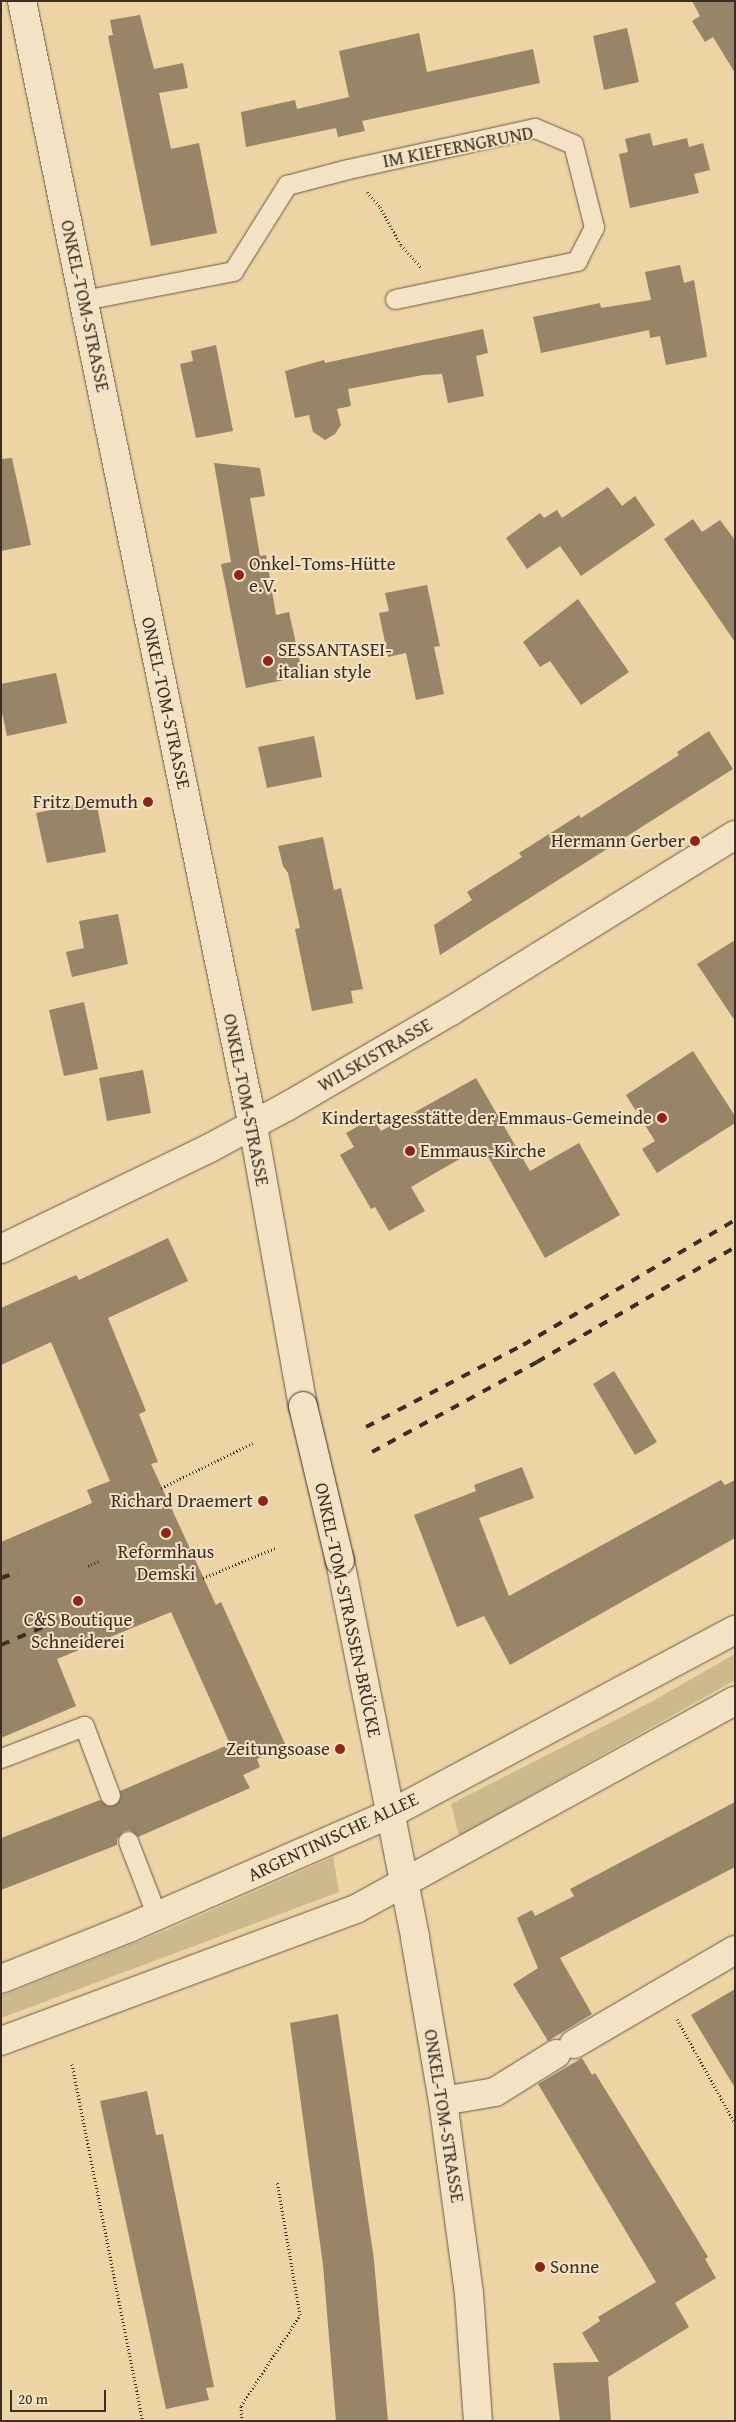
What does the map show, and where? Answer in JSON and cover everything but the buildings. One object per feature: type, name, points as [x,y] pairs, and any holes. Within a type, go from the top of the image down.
[{"type":"main road","name":"ONKEL-TOM-STRASSE","points":[[22,1],[252,1126],[303,1406]]},
{"type":"main road","name":"WILSKISTRASSE","points":[[1,1249],[252,1126],[451,1011],[735,835]]},
{"type":"main road","name":"ONKEL-TOM-STRASSEN-BRÜCKE","points":[[303,1406],[340,1561],[390,1814]]},
{"type":"main road","name":"ARGENTINISCHE ALLEE","points":[[1,1979],[157,1916],[390,1814],[735,1630]]},
{"type":"main road","points":[[1,2041],[356,1909],[735,1701]]},
{"type":"main road","name":"ONKEL-TOM-STRASSE","points":[[390,1814],[443,2100],[469,2293],[478,2421]]},
{"type":"main road","points":[[443,2100],[495,2092],[735,1950]]},
{"type":"lane","name":"IM KIEFERNGRUND","points":[[83,300],[233,271],[287,185],[348,169],[535,128],[573,144],[594,226],[576,261],[442,291],[395,299]]},
{"type":"lane","points":[[1,1758],[84,1726],[110,1795]]},
{"type":"lane","points":[[128,1841],[157,1916]]},
{"type":"path","points":[[348,169],[380,207],[401,245],[442,291]]},
{"type":"path","points":[[161,1488],[253,1443]]},
{"type":"path","points":[[203,1578],[275,1548]]},
{"type":"path","points":[[88,1566],[99,1561]]},
{"type":"path","points":[[662,1993],[735,2124]]},
{"type":"path","points":[[72,2064],[143,2421]]},
{"type":"path","points":[[242,2421],[241,2406],[300,2315],[277,2181]]},
{"type":"shaded area","points":[[735,1654],[735,1680],[459,1836],[451,1804],[653,1701]]},
{"type":"shaded area","points":[[333,1857],[339,1892],[1,2018],[1,1996],[167,1930]]},
{"type":"railway","points":[[366,1427],[523,1345],[735,1220]]},
{"type":"railway","points":[[372,1452],[537,1362],[735,1247]]},
{"type":"railway","points":[[1,1578],[18,1572]]},
{"type":"railway","points":[[1,1645],[43,1627]]},
{"type":"place","name":"Onkel-Toms-Hütte e.V.","points":[[239,575]]},
{"type":"place","name":"SESSANTASEI- italian style","points":[[268,661]]},
{"type":"place","name":"Fritz Demuth","points":[[148,802]]},
{"type":"place","name":"Hermann Gerber","points":[[695,841]]},
{"type":"place","name":"Kindertagesstätte der Emmaus-Gemeinde","points":[[662,1118]]},
{"type":"place","name":"Emmaus-Kirche","points":[[410,1151]]},
{"type":"place","name":"Richard Draemert","points":[[263,1501]]},
{"type":"place","name":"Reformhaus Demski","points":[[166,1533]]},
{"type":"place","name":"C&S Boutique Schneiderei","points":[[78,1601]]},
{"type":"place","name":"Zeitungsoase","points":[[340,1749]]},
{"type":"place","name":"Sonne","points":[[540,2267]]}]
